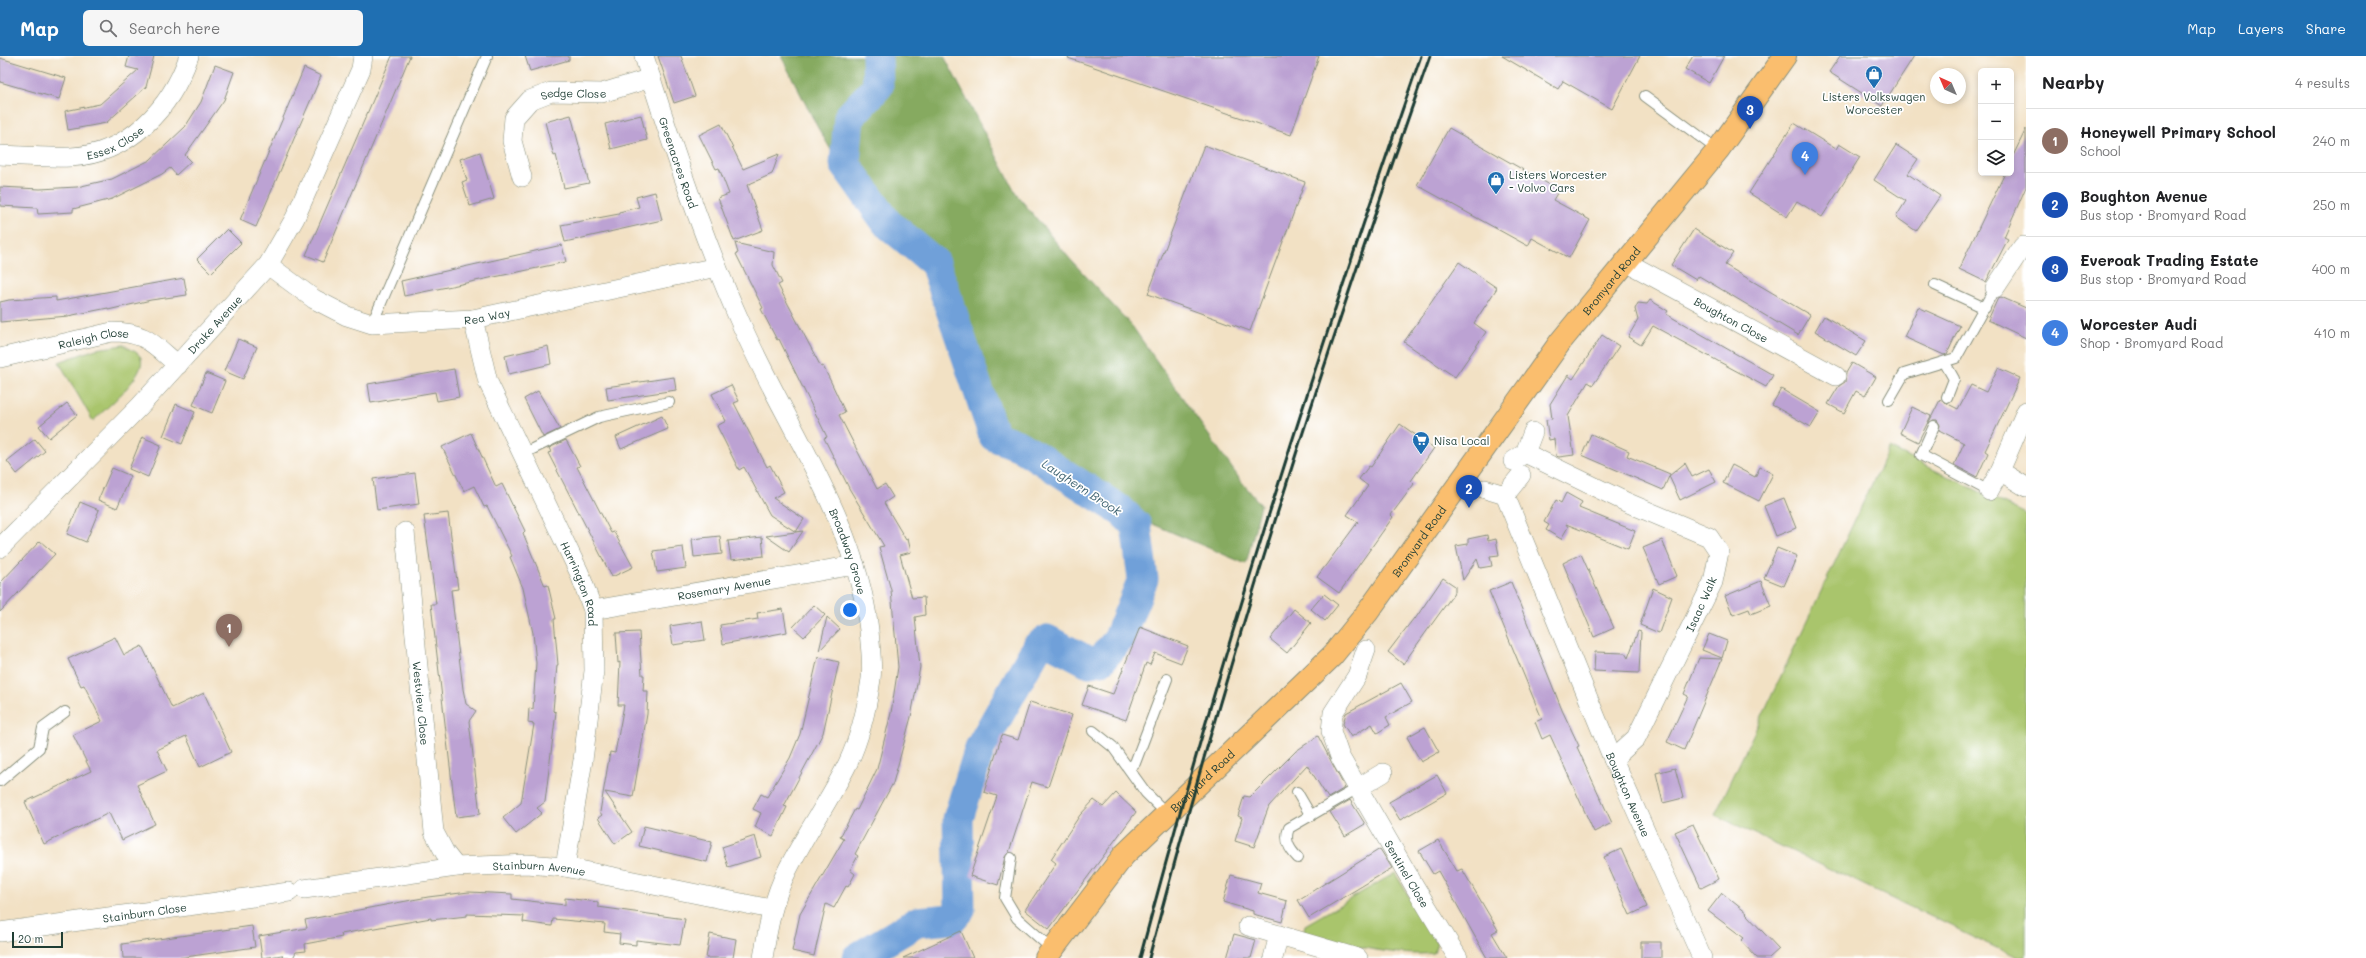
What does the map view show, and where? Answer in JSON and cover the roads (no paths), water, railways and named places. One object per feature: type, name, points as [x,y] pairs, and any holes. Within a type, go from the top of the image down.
[{"type":"main road","name":"Bromyard Road","points":[[1049,954],[1124,855],[1166,813],[1332,656],[1361,640],[1561,341],[1718,150],[1785,56]]},
{"type":"street","name":"Essex Close","points":[[0,155],[71,157],[92,154],[120,143],[144,128],[163,107],[181,78],[189,56]]},
{"type":"street","name":"Drake Avenue","points":[[0,548],[178,365],[268,265],[295,218],[361,69],[363,56]]},
{"type":"street","name":"Greenacres Road","points":[[644,56],[678,162],[718,267]]},
{"type":"street","name":"Sedge Close","points":[[522,177],[512,141],[514,118],[530,100],[552,92],[602,93],[651,78]]},
{"type":"street","points":[[1995,288],[2025,245]]},
{"type":"street","name":"Boughton Close","points":[[1626,262],[1836,376]]},
{"type":"street","name":"Rea Way","points":[[268,265],[314,299],[347,316],[372,324],[473,319],[718,267]]},
{"type":"street","name":"Broadway Grove","points":[[718,267],[743,328],[841,526],[865,598],[870,646],[871,677],[863,717],[848,762],[787,870],[771,909],[763,958]]},
{"type":"street","name":"Harrington Road","points":[[473,319],[488,382],[579,572],[593,610],[594,671],[584,760],[565,867]]},
{"type":"street","name":"Raleigh Close","points":[[0,358],[112,332],[131,332],[146,338],[178,365]]},
{"type":"street","points":[[1989,491],[2000,471],[2026,411]]},
{"type":"street","points":[[1485,489],[1505,495],[1533,432]]},
{"type":"street","name":"Isaac Walk","points":[[1520,463],[1626,502],[1709,537],[1719,552],[1714,582],[1636,738],[1613,759]]},
{"type":"street","points":[[2000,471],[2026,487]]},
{"type":"street","name":"Boughton Avenue","points":[[1505,495],[1613,759],[1702,958]]},
{"type":"street","name":"Westview Close","points":[[405,532],[434,832],[456,867]]},
{"type":"street","name":"Rosemary Avenue","points":[[593,610],[855,565]]},
{"type":"street","name":"Sentinel Close","points":[[1361,640],[1357,676],[1333,714],[1331,731],[1340,757],[1454,957]]},
{"type":"street","points":[[1358,788],[1383,773]]},
{"type":"street","name":"Stainburn Avenue","points":[[296,890],[456,867],[528,864],[565,867],[771,909]]},
{"type":"street","name":"Stainburn Close","points":[[0,932],[296,890]]},
{"type":"street","points":[[1248,926],[1358,958]]},
{"type":"street","points":[[1273,958],[1279,935]]},
{"type":"lane","points":[[372,324],[487,56]]},
{"type":"lane","points":[[1645,96],[1718,150]]},
{"type":"lane","points":[[1935,285],[1985,308]]},
{"type":"lane","points":[[1889,400],[1904,374],[1918,369],[1945,363],[1956,358],[1995,288]]},
{"type":"lane","points":[[1945,363],[1954,379],[1948,397]]},
{"type":"lane","points":[[522,454],[599,417],[669,402]]},
{"type":"lane","points":[[1934,426],[1920,455],[1989,491]]},
{"type":"lane","points":[[1129,768],[1135,763],[1167,679]]},
{"type":"lane","points":[[0,781],[39,748],[43,728],[65,712]]},
{"type":"lane","points":[[1093,731],[1113,747],[1146,793],[1166,813]]},
{"type":"lane","points":[[1298,858],[1290,850],[1286,836],[1289,828],[1358,788]]},
{"type":"lane","points":[[1298,792],[1311,816]]},
{"type":"lane","points":[[1011,858],[1005,898],[1017,918],[1049,954]]},
{"type":"waterway","name":"Laughern Brook","points":[[857,958],[917,922],[952,919],[960,910],[958,819],[980,748],[1037,647],[1047,640],[1089,662],[1101,660],[1118,640],[1143,579],[1136,525],[1120,510],[1020,446],[994,436],[935,263],[887,223],[845,164],[849,117],[878,86],[877,56]]},
{"type":"railway","points":[[1140,958],[1203,730],[1272,504],[1382,168],[1421,56]]},
{"type":"railway","points":[[1149,958],[1212,730],[1280,504],[1353,279],[1430,56]]},
{"type":"place","name":"Listers Volkswagen Worcester","points":[[1874,89]]},
{"type":"place","name":"Everoak Trading Estate","points":[[1750,129]]},
{"type":"place","name":"Worcester Audi","points":[[1805,175]]},
{"type":"place","name":"Listers Worcester - Volvo Cars","points":[[1496,195]]},
{"type":"place","name":"Nisa Local","points":[[1421,455]]},
{"type":"place","name":"Boughton Avenue","points":[[1469,508]]},
{"type":"place","name":"Honeywell Primary School","points":[[229,647]]}]
